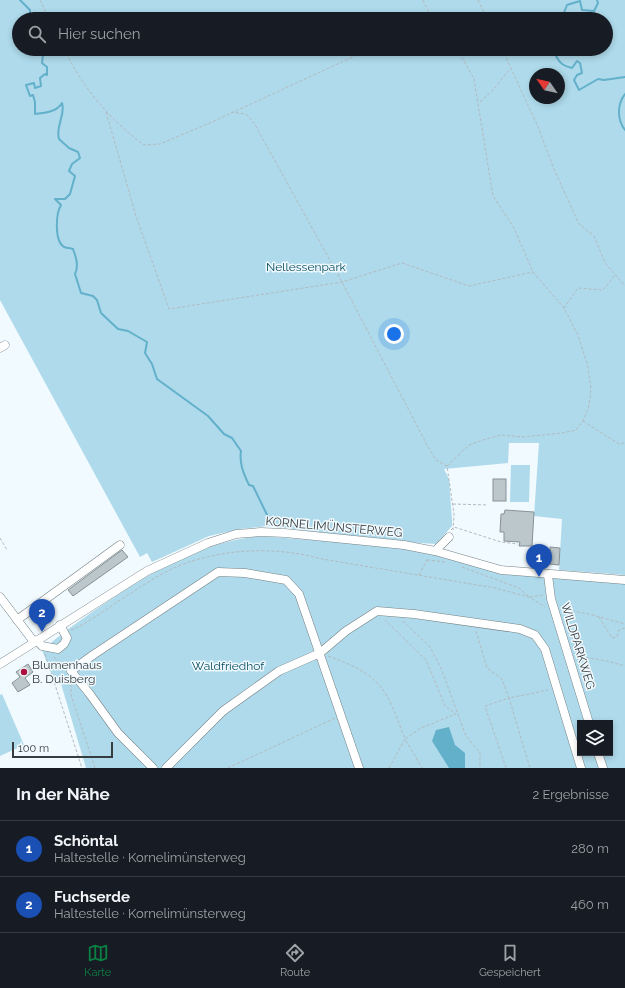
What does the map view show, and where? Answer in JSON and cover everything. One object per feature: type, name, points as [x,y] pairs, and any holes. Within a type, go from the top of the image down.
[{"type":"street","name":"KORNELIMÜNSTERWEG","points":[[0,664],[62,629],[147,571],[208,543],[236,534],[261,532],[285,533],[404,545],[435,551],[501,570],[548,575],[625,580]]},
{"type":"street","points":[[435,551],[449,536]]},
{"type":"street","points":[[17,620],[120,545]]},
{"type":"street","points":[[153,768],[118,733],[70,671],[93,654],[218,572],[245,573],[286,580],[299,594],[342,715],[359,768]]},
{"type":"street","name":"WILDPARKWEG","points":[[548,575],[550,595],[588,720]]},
{"type":"street","points":[[0,597],[17,620],[38,643],[58,649],[64,644],[67,638],[62,629]]},
{"type":"street","points":[[166,768],[223,711],[279,671],[320,653],[346,631],[377,611],[520,629],[535,635],[545,649],[581,768]]},
{"type":"street","points":[[599,756],[603,768]]},
{"type":"path","points":[[40,0],[46,12]]},
{"type":"path","points":[[423,0],[429,12]]},
{"type":"path","points":[[478,0],[484,12]]},
{"type":"path","points":[[68,56],[84,85],[106,112],[144,145],[160,144],[355,56]]},
{"type":"path","points":[[448,466],[469,445],[486,439],[501,435],[523,437],[576,430],[583,421],[589,406],[591,389],[588,366],[578,335],[564,308],[533,272],[514,228],[493,196],[486,163],[474,79],[460,56]]},
{"type":"path","points":[[505,56],[539,129],[553,167],[579,224],[594,236],[605,263],[625,286]]},
{"type":"path","points":[[478,103],[493,90],[511,69]]},
{"type":"path","points":[[106,112],[136,216],[169,308],[342,282],[402,263],[469,286],[533,272]]},
{"type":"path","points":[[231,112],[246,114],[254,123],[342,282],[436,460],[448,466]]},
{"type":"path","points":[[564,308],[578,288],[603,290],[615,274]]},
{"type":"path","points":[[583,421],[619,444],[625,443]]},
{"type":"path","points":[[448,466],[453,504],[454,527],[449,536]]},
{"type":"path","points":[[453,504],[488,505]]},
{"type":"path","points":[[449,536],[454,527]]},
{"type":"path","points":[[454,527],[501,542],[518,544]]},
{"type":"path","points":[[0,539],[7,550]]},
{"type":"path","points":[[62,629],[82,625],[116,601],[175,567],[199,559],[230,552],[274,551],[299,553],[322,559],[495,588],[529,597],[550,595]]},
{"type":"path","points":[[419,575],[427,560],[435,551]]},
{"type":"path","points":[[427,560],[449,563]]},
{"type":"path","points":[[462,567],[519,588],[541,607],[599,616],[625,624]]},
{"type":"path","points":[[377,611],[426,660],[445,706],[456,714]]},
{"type":"path","points":[[394,612],[430,647],[441,668],[456,714],[466,736],[480,753],[480,768]]},
{"type":"path","points":[[599,616],[612,638],[617,637],[619,630],[625,628]]},
{"type":"path","points":[[474,623],[487,668],[502,679],[530,768]]},
{"type":"path","points":[[38,643],[82,768]]},
{"type":"path","points":[[320,653],[356,666],[374,678],[384,689],[405,739],[422,768]]},
{"type":"path","points":[[54,656],[70,671],[71,695],[95,768]]},
{"type":"path","points":[[569,656],[586,657],[625,666]]},
{"type":"path","points":[[506,768],[485,706],[509,698],[558,688]]},
{"type":"path","points":[[389,768],[405,739],[421,728],[456,714]]},
{"type":"path","points":[[228,768],[342,715]]},
{"type":"green space","name":"Nellessenpark","points":[[0,0],[625,0],[625,575],[559,570],[562,519],[534,516],[539,443],[509,443],[508,463],[444,469],[449,479],[452,526],[436,544],[390,541],[268,526],[240,529],[209,536],[152,562],[147,553],[140,557],[0,300]]},
{"type":"green space","points":[[511,465],[530,465],[529,502],[510,502]]},
{"type":"green space","name":"Waldfriedhof","points":[[260,536],[399,547],[431,553],[519,575],[625,583],[625,768],[86,768],[59,677],[54,680],[42,650],[87,615],[150,575],[184,557],[220,544]]},
{"type":"green space","points":[[2,694],[24,745],[0,756],[0,695]]},
{"type":"shaded area","points":[[449,727],[455,745],[465,753],[465,768],[449,768],[432,741],[436,730]]},
{"type":"building","points":[[493,479],[506,479],[506,501],[493,501]]},
{"type":"building","points":[[505,510],[534,512],[532,546],[519,546],[520,542],[504,541],[504,532],[500,532],[501,514],[504,514]]},
{"type":"building","points":[[550,547],[560,548],[559,565],[532,562],[532,550],[550,551]]},
{"type":"building","points":[[122,550],[128,557],[73,596],[68,590]]},
{"type":"building","points":[[28,664],[33,672],[25,678],[30,685],[18,692],[12,683],[20,677],[16,672]]},
{"type":"waterway","points":[[20,0],[30,10],[30,12]]},
{"type":"waterway","points":[[564,12],[567,5],[580,1],[582,10],[594,11],[598,3],[597,0]]},
{"type":"waterway","points":[[43,56],[42,63],[47,67],[47,75],[45,74],[40,78],[41,86],[35,88],[34,83],[26,85],[30,96],[33,95],[35,102],[35,114],[54,110],[62,103],[63,112],[58,130],[59,139],[69,148],[78,152],[80,158],[72,164],[69,171],[75,176],[70,194],[65,199],[55,199],[61,205],[57,220],[57,233],[61,244],[64,247],[73,249],[77,265],[75,274],[81,293],[93,296],[97,300],[101,313],[118,329],[128,331],[147,342],[145,353],[152,364],[157,379],[208,416],[224,434],[232,438],[241,451],[241,465],[249,485],[253,486],[270,521]]},
{"type":"waterway","points":[[556,56],[562,64],[572,68],[577,61],[580,63],[582,73],[577,75],[574,80],[579,90],[598,79],[604,80],[625,77]]},
{"type":"waterway","points":[[625,94],[619,107],[620,122],[625,130]]},
{"type":"place","name":"Schöntal","points":[[539,577]]},
{"type":"place","name":"Fuchserde","points":[[42,632]]},
{"type":"place","name":"Blumenhaus B. Duisberg","points":[[24,672]]}]
